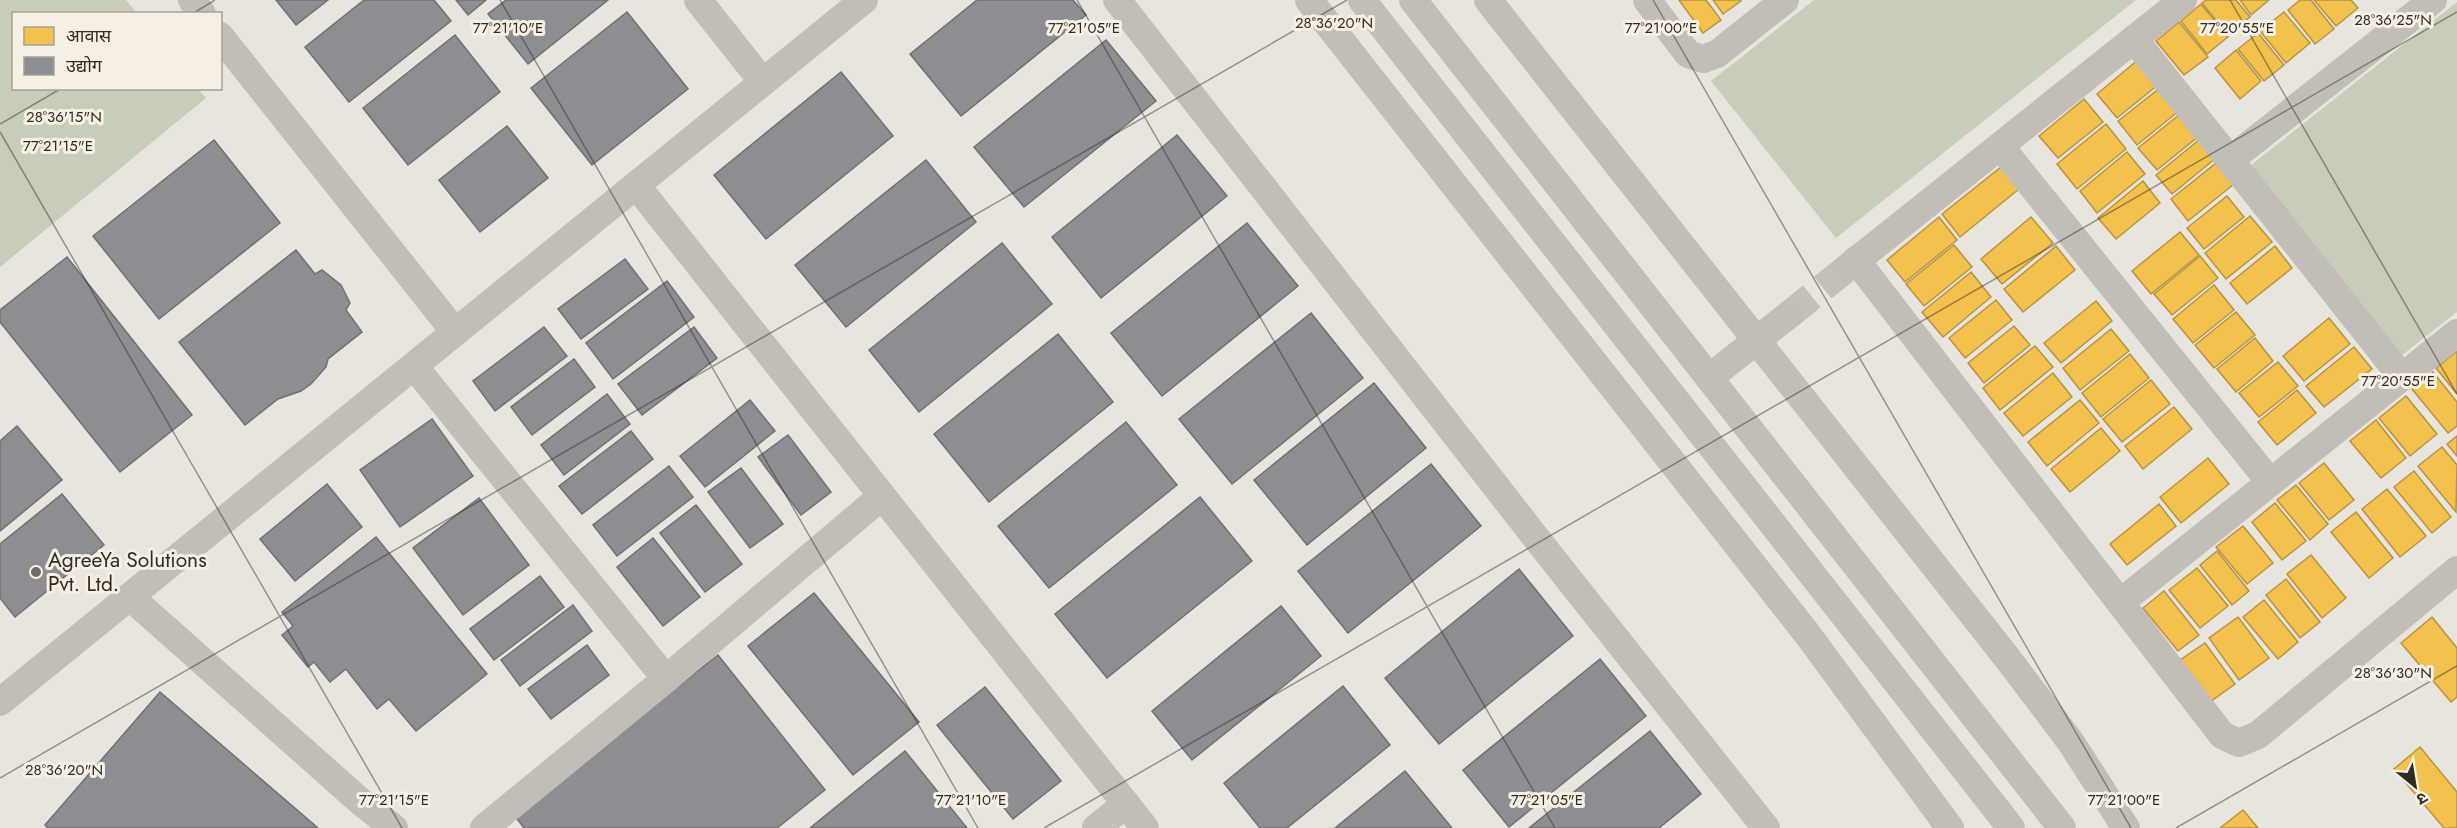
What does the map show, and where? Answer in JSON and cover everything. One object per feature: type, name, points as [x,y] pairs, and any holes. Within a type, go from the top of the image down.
[{"type":"street","points":[[698,0],[763,82]]},
{"type":"street","points":[[0,702],[864,0]]},
{"type":"street","points":[[1117,0],[1756,824]]},
{"type":"street","points":[[1309,0],[1801,626],[1950,828]]},
{"type":"street","points":[[1362,0],[2011,828]]},
{"type":"street","points":[[1413,0],[2062,828]]},
{"type":"street","points":[[1488,0],[2008,659],[2070,741],[2126,828]]},
{"type":"street","points":[[1647,0],[1688,54],[1703,59],[1717,54],[1785,0]]},
{"type":"street","points":[[2183,0],[1851,264],[2121,602],[2222,735],[2239,743],[2258,735],[2457,570]]},
{"type":"street","points":[[2230,160],[2433,0]]},
{"type":"street","points":[[222,39],[455,332]]},
{"type":"street","points":[[2134,39],[2402,377]]},
{"type":"street","points":[[2000,146],[2270,482]]},
{"type":"street","points":[[636,185],[1145,828]]},
{"type":"street","points":[[1709,378],[1790,314]]},
{"type":"street","points":[[2121,602],[2457,333]]},
{"type":"street","points":[[414,366],[666,679]]},
{"type":"street","points":[[484,828],[666,679],[882,496]]},
{"type":"street","points":[[130,597],[361,802],[394,828]]},
{"type":"street","points":[[1096,828],[1126,804]]},
{"type":"green space","points":[[0,0],[126,0],[136,12],[12,12],[12,90],[199,90],[206,98],[0,267]]},
{"type":"green space","points":[[1814,0],[2136,0],[1836,238],[1711,81]]},
{"type":"green space","points":[[2457,2],[2457,312],[2401,356],[2251,165]]},
{"type":"building: आवास","points":[[1679,0],[1706,0],[1721,20],[1703,33]]},
{"type":"building: आवास","points":[[1713,0],[1740,0],[1741,1],[1723,14]]},
{"type":"building: आवास","points":[[2206,0],[2236,0],[2250,17],[2228,35],[2202,3]]},
{"type":"building: आवास","points":[[2240,0],[2269,0],[2251,15]]},
{"type":"building: आवास","points":[[2300,0],[2311,0],[2334,29],[2315,44],[2288,10]]},
{"type":"building: आवास","points":[[2314,0],[2351,0],[2358,8],[2336,26]]},
{"type":"building: आवास","points":[[2201,4],[2228,37],[2207,54],[2181,21]]},
{"type":"building: आवास","points":[[2284,12],[2310,43],[2286,63],[2260,31]]},
{"type":"building: आवास","points":[[2179,22],[2208,57],[2184,75],[2156,41]]},
{"type":"building: आवास","points":[[2258,33],[2284,65],[2264,81],[2238,49]]},
{"type":"building: आवास","points":[[2236,50],[2261,81],[2240,99],[2215,68]]},
{"type":"building: आवास","points":[[2139,59],[2159,84],[2117,118],[2097,94]]},
{"type":"building: आवास","points":[[2161,87],[2180,110],[2137,145],[2118,121]]},
{"type":"building: आवास","points":[[2084,99],[2103,122],[2058,158],[2039,136]]},
{"type":"building: आवास","points":[[2180,114],[2199,136],[2157,170],[2138,148]]},
{"type":"building: आवास","points":[[2106,124],[2126,149],[2077,189],[2057,164]]},
{"type":"building: आवास","points":[[2200,139],[2216,158],[2172,194],[2156,175]]},
{"type":"building: आवास","points":[[2127,152],[2145,174],[2097,213],[2080,191]]},
{"type":"building: आवास","points":[[2216,163],[2234,184],[2188,221],[2171,199]]},
{"type":"building: आवास","points":[[2001,167],[2019,189],[1960,237],[1942,214]]},
{"type":"building: आवास","points":[[2143,181],[2160,203],[2116,239],[2098,218]]},
{"type":"building: आवास","points":[[2227,196],[2244,217],[2204,249],[2187,228]]},
{"type":"building: आवास","points":[[2250,216],[2272,242],[2226,279],[2205,253]]},
{"type":"building: आवास","points":[[1939,217],[1957,240],[1905,282],[1887,260]]},
{"type":"building: आवास","points":[[2031,217],[2053,243],[2002,284],[1981,259]]},
{"type":"building: आवास","points":[[2180,232],[2199,255],[2151,294],[2132,271]]},
{"type":"building: आवास","points":[[1954,245],[1972,267],[1924,306],[1906,284]]},
{"type":"building: आवास","points":[[2056,246],[2075,270],[2023,312],[2004,289]]},
{"type":"building: आवास","points":[[2275,246],[2292,268],[2247,304],[2230,283]]},
{"type":"building: आवास","points":[[2200,256],[2218,278],[2172,315],[2154,294]]},
{"type":"building: आवास","points":[[1971,272],[1991,297],[1943,337],[1922,312]]},
{"type":"building: आवास","points":[[2214,285],[2234,310],[2193,343],[2173,319]]},
{"type":"building: आवास","points":[[1996,300],[2012,320],[1965,358],[1949,338]]},
{"type":"building: आवास","points":[[2096,301],[2112,321],[2061,363],[2044,343]]},
{"type":"building: आवास","points":[[2236,312],[2255,335],[2214,368],[2195,345]]},
{"type":"building: आवास","points":[[2329,318],[2350,344],[2304,381],[2283,356]]},
{"type":"building: आवास","points":[[2014,326],[2030,345],[1984,383],[1968,363]]},
{"type":"building: आवास","points":[[2111,329],[2129,351],[2080,390],[2063,368]]},
{"type":"building: आवास","points":[[2255,338],[2273,361],[2236,392],[2217,369]]},
{"type":"building: आवास","points":[[2035,346],[2053,367],[2000,410],[1983,388]]},
{"type":"building: आवास","points":[[2354,347],[2372,369],[2324,407],[2306,386]]},
{"type":"building: आवास","points":[[2457,351],[2457,394],[2436,368]]},
{"type":"building: आवास","points":[[2130,354],[2149,378],[2101,417],[2082,393]]},
{"type":"building: आवास","points":[[2278,362],[2298,386],[2259,417],[2239,393]]},
{"type":"building: आवास","points":[[2433,372],[2457,402],[2457,426],[2448,433],[2412,389]]},
{"type":"building: आवास","points":[[2053,373],[2072,397],[2023,436],[2004,413]]},
{"type":"building: आवास","points":[[2151,380],[2170,404],[2122,442],[2103,419]]},
{"type":"building: आवास","points":[[2297,390],[2316,413],[2277,445],[2258,422]]},
{"type":"building: आवास","points":[[2406,396],[2437,434],[2410,456],[2379,418]]},
{"type":"building: आवास","points":[[2080,400],[2099,423],[2047,466],[2028,442]]},
{"type":"building: आवास","points":[[2174,407],[2192,429],[2143,469],[2125,446]]},
{"type":"building: आवास","points":[[2376,420],[2406,458],[2381,478],[2350,441]]},
{"type":"building: आवास","points":[[2101,428],[2120,451],[2070,492],[2051,469]]},
{"type":"building: आवास","points":[[2457,436],[2457,456],[2447,444]]},
{"type":"building: आवास","points":[[2442,447],[2457,465],[2456,512],[2418,466]]},
{"type":"building: आवास","points":[[2208,458],[2229,484],[2181,523],[2160,497]]},
{"type":"building: आवास","points":[[2324,463],[2354,500],[2329,520],[2299,483]]},
{"type":"building: आवास","points":[[2414,471],[2451,517],[2432,533],[2394,487]]},
{"type":"building: आवास","points":[[2296,485],[2328,524],[2310,540],[2277,500]]},
{"type":"building: आवास","points":[[2387,489],[2426,536],[2400,557],[2362,509]]},
{"type":"building: आवास","points":[[2275,503],[2306,541],[2282,560],[2252,522]]},
{"type":"building: आवास","points":[[2159,504],[2176,526],[2127,565],[2110,544]]},
{"type":"building: आवास","points":[[2356,512],[2393,558],[2369,578],[2331,532]]},
{"type":"building: आवास","points":[[2243,526],[2273,563],[2247,584],[2216,547]]},
{"type":"building: आवास","points":[[2217,551],[2249,591],[2232,605],[2200,565]]},
{"type":"building: आवास","points":[[2311,555],[2346,598],[2322,618],[2287,574]]},
{"type":"building: आवास","points":[[2197,568],[2228,606],[2200,628],[2169,590]]},
{"type":"building: आवास","points":[[2286,579],[2320,622],[2300,638],[2266,595]]},
{"type":"building: आवास","points":[[2164,591],[2199,635],[2178,651],[2143,608]]},
{"type":"building: आवास","points":[[2264,600],[2298,642],[2278,659],[2243,617]]},
{"type":"building: आवास","points":[[2238,617],[2269,658],[2239,680],[2209,638]]},
{"type":"building: आवास","points":[[2432,617],[2457,648],[2457,697],[2451,702],[2401,643]]},
{"type":"building: आवास","points":[[2205,643],[2235,684],[2210,702],[2180,660]]},
{"type":"building: आवास","points":[[2420,747],[2457,792],[2457,828],[2444,828],[2394,769]]},
{"type":"building: आवास","points":[[2243,810],[2258,828],[2220,828]]},
{"type":"building: उद्योग","points":[[276,0],[328,0],[296,25]]},
{"type":"building: उद्योग","points":[[364,0],[434,0],[451,21],[349,102],[305,47]]},
{"type":"building: उद्योग","points":[[456,0],[486,0],[468,15]]},
{"type":"building: उद्योग","points":[[506,0],[608,0],[528,64],[488,14]]},
{"type":"building: उद्योग","points":[[977,0],[1073,0],[1086,15],[961,116],[910,54]]},
{"type":"building: उद्योग","points":[[627,12],[688,89],[592,165],[531,88]]},
{"type":"building: उद्योग","points":[[455,35],[500,92],[408,165],[363,108]]},
{"type":"building: उद्योग","points":[[1106,40],[1156,101],[1024,207],[974,147]]},
{"type":"building: उद्योग","points":[[841,72],[893,136],[766,239],[714,175]]},
{"type":"building: उद्योग","points":[[507,126],[548,178],[480,232],[439,180]]},
{"type":"building: उद्योग","points":[[1177,135],[1227,196],[1101,298],[1052,237]]},
{"type":"building: उद्योग","points":[[214,140],[280,223],[159,319],[93,236]]},
{"type":"building: उद्योग","points":[[926,160],[976,222],[846,327],[795,265]]},
{"type":"building: उद्योग","points":[[1247,223],[1298,286],[1162,396],[1111,333]]},
{"type":"building: उद्योग","points":[[1002,243],[1052,304],[919,412],[869,350]]},
{"type":"building: उद्योग","points":[[296,250],[315,274],[322,270],[341,285],[350,303],[346,310],[362,332],[328,359],[326,367],[311,384],[301,391],[278,399],[245,425],[179,342]]},
{"type":"building: उद्योग","points":[[67,257],[192,415],[120,472],[0,322],[0,310]]},
{"type":"building: उद्योग","points":[[625,259],[648,289],[581,339],[558,309]]},
{"type":"building: उद्योग","points":[[667,281],[694,317],[613,379],[586,343]]},
{"type":"building: उद्योग","points":[[1311,313],[1363,378],[1232,484],[1179,419]]},
{"type":"building: उद्योग","points":[[544,327],[567,356],[495,411],[473,381]]},
{"type":"building: उद्योग","points":[[694,327],[717,358],[642,415],[618,384]]},
{"type":"building: उद्योग","points":[[1058,334],[1113,402],[989,502],[934,434]]},
{"type":"building: उद्योग","points":[[574,359],[595,387],[532,435],[511,407]]},
{"type":"building: उद्योग","points":[[1374,383],[1426,448],[1307,545],[1254,480]]},
{"type":"building: उद्योग","points":[[607,394],[630,424],[564,475],[541,445]]},
{"type":"building: उद्योग","points":[[750,400],[775,431],[705,487],[680,456]]},
{"type":"building: उद्योग","points":[[432,419],[473,476],[400,527],[360,470]]},
{"type":"building: उद्योग","points":[[1126,422],[1177,485],[1049,588],[998,526]]},
{"type":"building: उद्योग","points":[[17,426],[62,480],[0,531],[0,441]]},
{"type":"building: उद्योग","points":[[631,431],[653,459],[582,514],[559,486]]},
{"type":"building: उद्योग","points":[[788,435],[831,492],[801,515],[758,457]]},
{"type":"building: उद्योग","points":[[1431,464],[1481,526],[1348,633],[1298,571]]},
{"type":"building: उद्योग","points":[[669,466],[693,497],[617,556],[593,525]]},
{"type":"building: उद्योग","points":[[741,468],[783,524],[750,548],[708,492]]},
{"type":"building: उद्योग","points":[[327,484],[362,527],[295,581],[260,539]]},
{"type":"building: उद्योग","name":"AgreeYa Solutions Pvt. Ltd.","points":[[62,494],[104,545],[15,617],[0,598],[0,544]]},
{"type":"building: उद्योग","points":[[1200,497],[1252,561],[1107,678],[1055,614]]},
{"type":"building: उद्योग","points":[[479,498],[529,565],[463,615],[413,548]]},
{"type":"building: उद्योग","points":[[696,505],[742,564],[705,592],[660,533]]},
{"type":"building: उद्योग","points":[[376,537],[487,674],[416,731],[389,699],[377,709],[346,669],[330,682],[314,662],[308,667],[282,635],[293,626],[282,612]]},
{"type":"building: उद्योग","points":[[653,538],[700,597],[663,626],[617,567]]},
{"type":"building: उद्योग","points":[[1519,569],[1573,636],[1439,744],[1385,678]]},
{"type":"building: उद्योग","points":[[540,576],[564,607],[494,660],[470,629]]},
{"type":"building: उद्योग","points":[[814,593],[919,722],[853,775],[748,646]]},
{"type":"building: उद्योग","points":[[573,605],[592,631],[520,686],[501,660]]},
{"type":"building: उद्योग","points":[[1281,606],[1321,656],[1192,760],[1152,711]]},
{"type":"building: उद्योग","points":[[587,645],[609,675],[551,719],[528,689]]},
{"type":"building: उद्योग","points":[[718,655],[825,790],[777,828],[524,828],[514,815]]},
{"type":"building: उद्योग","points":[[1600,659],[1646,716],[1509,827],[1463,770]]},
{"type":"building: उद्योग","points":[[1343,686],[1390,745],[1287,828],[1260,828],[1224,783]]},
{"type":"building: उद्योग","points":[[985,687],[1061,781],[1013,819],[937,725]]},
{"type":"building: उद्योग","points":[[160,692],[318,828],[48,828],[45,825]]},
{"type":"building: उद्योग","points":[[1650,731],[1701,794],[1659,828],[1529,828]]},
{"type":"building: उद्योग","points":[[905,751],[967,828],[810,828]]},
{"type":"building: उद्योग","points":[[1405,771],[1452,828],[1335,828]]},
{"type":"tunnel","points":[[1790,314],[1847,268]]},
{"type":"place","name":"AgreeYa Solutions Pvt. Ltd.","points":[[36,572]]}]
